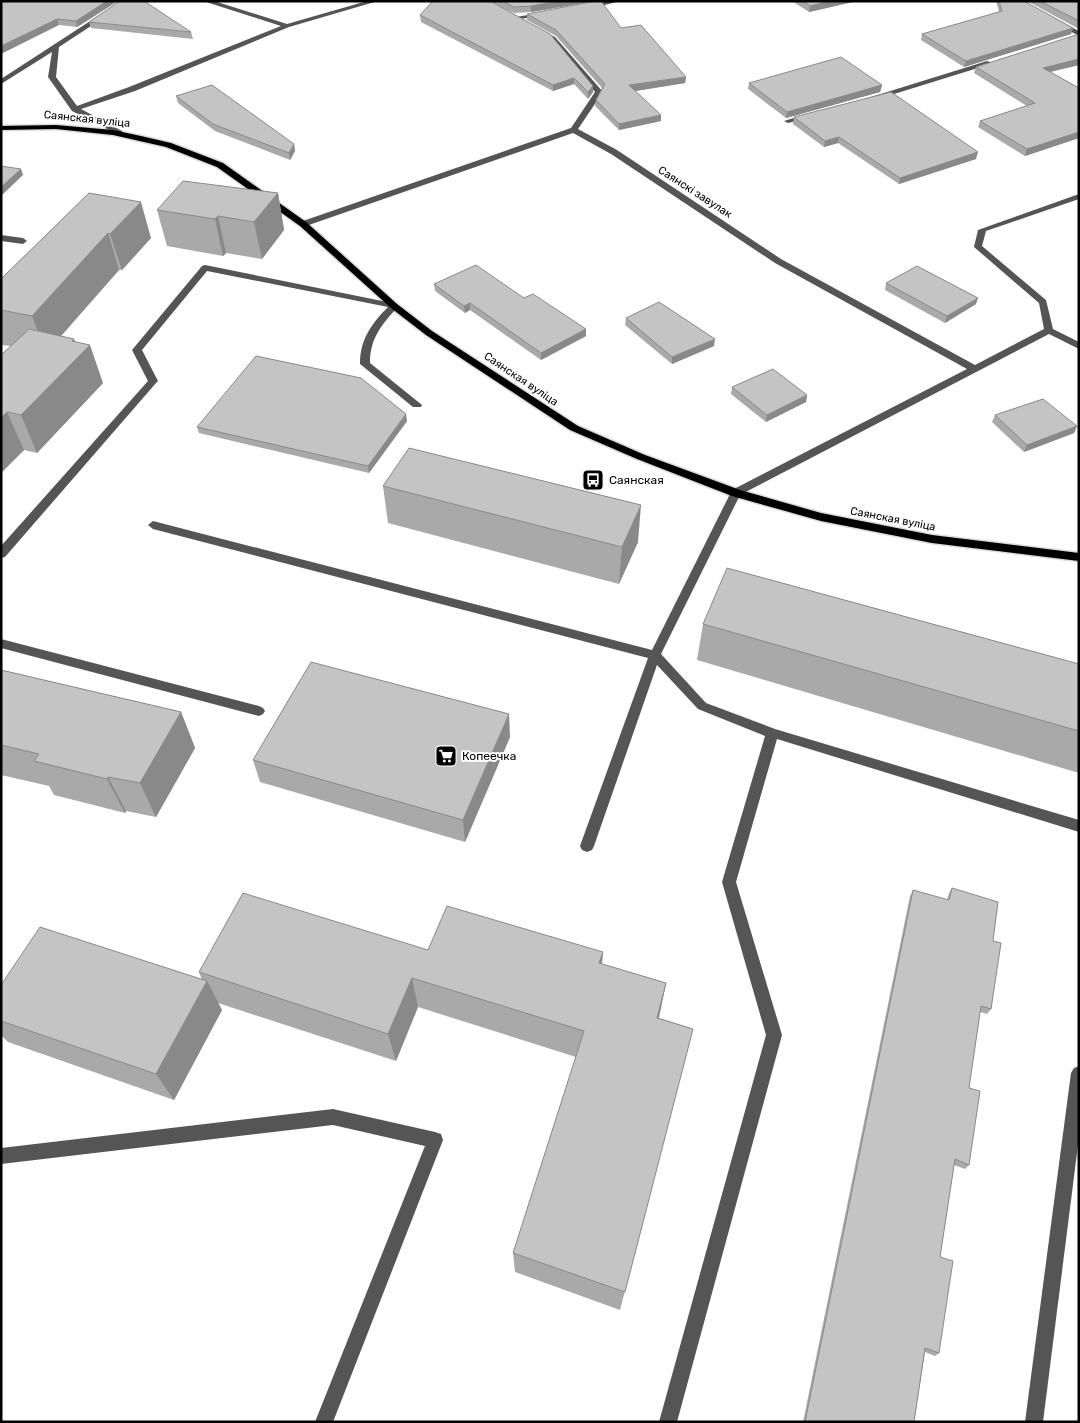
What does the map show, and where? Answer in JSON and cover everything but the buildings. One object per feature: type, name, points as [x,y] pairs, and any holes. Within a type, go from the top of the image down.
[{"type":"main road","name":"Саянская вуліца","points":[[1,128],[29,126],[119,133],[175,146],[220,165],[303,224],[394,306],[429,333],[574,428],[641,457],[736,493],[821,517],[932,540],[1079,557]]},
{"type":"street","points":[[1,82],[126,1]]},
{"type":"street","points":[[206,1],[287,26]]},
{"type":"street","name":"Саянская вуліца","points":[[75,109],[132,89],[287,26],[375,1]]},
{"type":"street","points":[[581,8],[618,1]]},
{"type":"street","points":[[514,18],[553,12]]},
{"type":"street","points":[[303,224],[574,130],[599,92],[553,38],[506,14]]},
{"type":"street","points":[[1052,20],[1079,35]]},
{"type":"street","points":[[1070,39],[1079,35]]},
{"type":"street","points":[[56,48],[52,77],[75,109],[119,133]]},
{"type":"street","points":[[864,100],[995,62]]},
{"type":"street","points":[[788,121],[817,113]]},
{"type":"street","name":"Саянскі завулак","points":[[574,130],[614,152],[778,260],[975,369]]},
{"type":"street","points":[[1049,330],[1044,302],[978,247],[982,230],[1079,196]]},
{"type":"street","points":[[1,238],[23,241]]},
{"type":"street","points":[[1,554],[154,381],[137,350],[206,268],[394,306]]},
{"type":"street","points":[[394,306],[373,329],[364,349],[365,364],[417,405]]},
{"type":"street","points":[[587,846],[655,655],[736,493],[1049,330]]},
{"type":"street","points":[[1049,330],[1079,346]]},
{"type":"street","points":[[153,525],[655,655],[702,706],[772,733],[1079,826]]},
{"type":"street","points":[[1,643],[259,711]]},
{"type":"street","points":[[668,1422],[774,1035],[729,882],[772,733]]},
{"type":"street","points":[[1034,1422],[1079,1073]]},
{"type":"street","points":[[1,1156],[332,1117],[435,1140],[324,1422]]},
{"type":"place","name":"Саянская","points":[[593,480]]},
{"type":"place","name":"Копеечка","points":[[446,756]]}]
